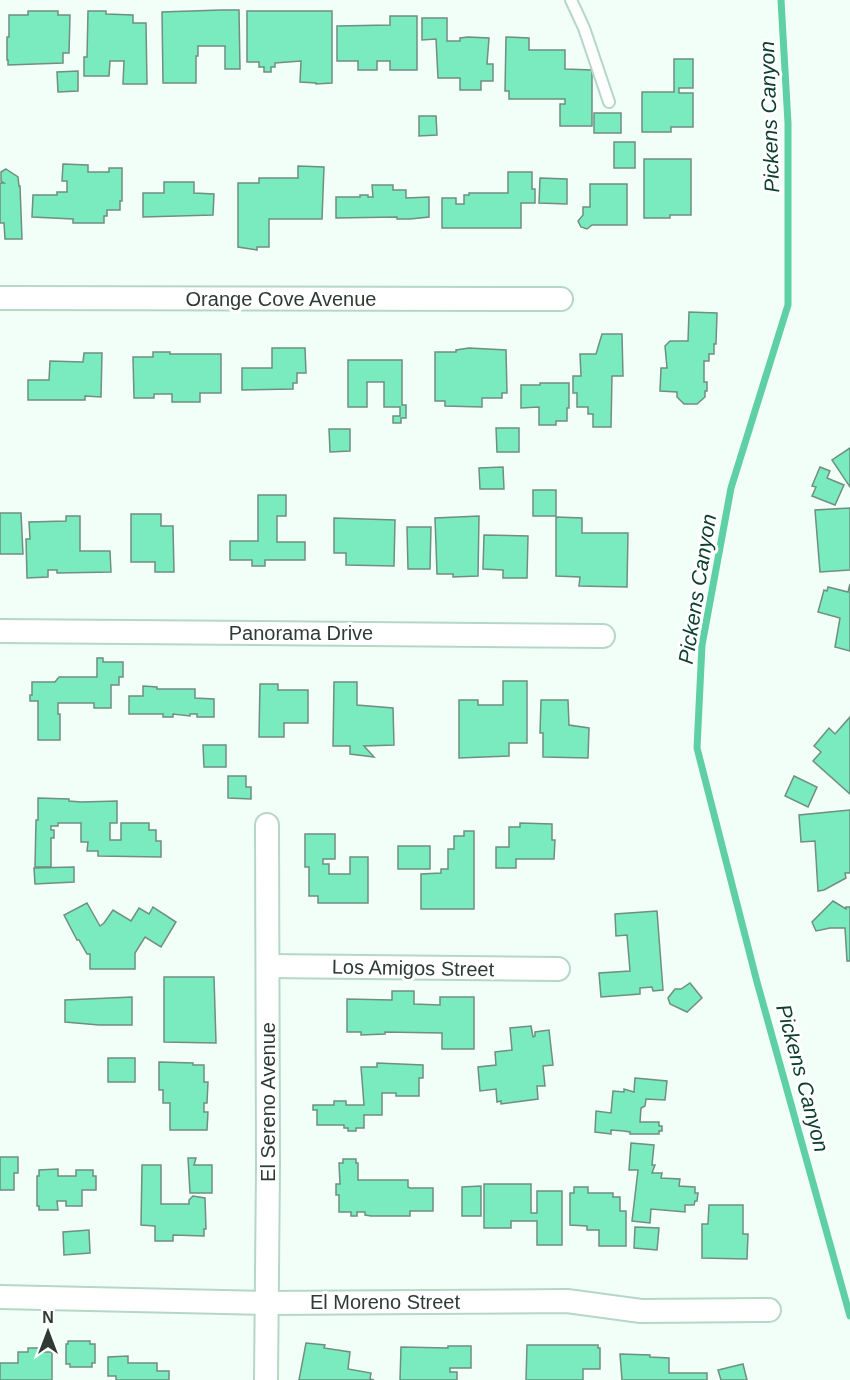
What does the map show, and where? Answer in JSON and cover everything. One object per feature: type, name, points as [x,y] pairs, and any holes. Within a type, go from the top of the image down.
[{"type":"street","name":"Orange Cove Avenue","points":[[0,298],[561,299]]},
{"type":"street","name":"Panorama Drive","points":[[0,631],[603,636]]},
{"type":"street","name":"El Sereno Avenue","points":[[266,1380],[267,825]]},
{"type":"street","name":"Los Amigos Street","points":[[268,966],[558,969]]},
{"type":"street","name":"El Moreno Street","points":[[0,1297],[266,1303],[567,1301],[640,1311],[769,1310]]},
{"type":"lane","points":[[571,0],[584,28],[609,102]]},
{"type":"building","points":[[239,10],[240,69],[225,69],[225,46],[198,46],[196,83],[163,83],[162,12]]},
{"type":"building","points":[[28,11],[58,11],[58,15],[70,15],[69,53],[63,53],[63,63],[8,65],[9,15],[28,15]]},
{"type":"building","points":[[88,11],[133,15],[133,23],[146,23],[147,84],[123,84],[124,61],[110,61],[109,76],[84,76],[84,57],[87,57]]},
{"type":"building","points":[[247,11],[332,11],[332,83],[300,82],[301,61],[275,63],[275,67],[271,67],[271,72],[264,72],[264,67],[259,67],[259,62],[247,62]]},
{"type":"building","points":[[390,16],[417,16],[417,70],[390,70],[390,61],[377,61],[377,70],[358,70],[358,61],[337,61],[337,26],[390,25]]},
{"type":"building","points":[[422,18],[447,18],[447,41],[460,41],[460,38],[468,37],[489,38],[487,64],[493,64],[493,81],[481,81],[481,90],[460,90],[460,78],[438,78],[436,39],[422,40]]},
{"type":"building","points":[[506,37],[529,38],[529,50],[565,50],[565,69],[592,70],[592,126],[560,126],[560,104],[565,104],[565,99],[509,99],[509,91],[505,91]]},
{"type":"building","points":[[674,59],[693,59],[693,88],[679,88],[679,93],[693,93],[693,127],[671,127],[671,132],[642,132],[642,92],[674,92]]},
{"type":"building","points":[[78,71],[78,91],[58,92],[57,72]]},
{"type":"building","points":[[594,113],[621,113],[621,133],[594,133]]},
{"type":"building","points":[[419,116],[436,116],[437,135],[419,136]]},
{"type":"building","points":[[614,142],[635,142],[635,168],[614,168]]},
{"type":"building","points":[[644,159],[691,159],[691,215],[644,218]]},
{"type":"building","points":[[63,164],[88,165],[88,172],[109,172],[109,168],[122,168],[120,210],[107,210],[104,223],[73,223],[73,219],[32,217],[33,195],[57,195],[57,192],[67,192],[67,181],[62,181]]},
{"type":"building","points":[[298,166],[324,167],[322,219],[269,219],[269,247],[257,247],[257,250],[238,247],[238,183],[259,183],[259,178],[298,178]]},
{"type":"building","points":[[6,169],[18,177],[22,239],[5,239],[4,223],[0,223],[0,183],[4,183],[1,181],[1,172]]},
{"type":"building","points":[[508,172],[532,172],[535,203],[521,203],[521,228],[442,228],[442,198],[456,198],[456,204],[464,204],[464,195],[469,195],[469,193],[508,193]]},
{"type":"building","points":[[540,178],[567,179],[567,204],[539,203]]},
{"type":"building","points":[[164,182],[194,182],[194,193],[214,194],[213,215],[143,217],[143,193],[164,193]]},
{"type":"building","points":[[590,184],[627,184],[627,225],[592,225],[587,229],[581,227],[578,221],[583,215],[583,207],[590,207]]},
{"type":"building","points":[[372,185],[393,185],[393,190],[406,190],[406,198],[429,197],[429,217],[336,218],[336,197],[368,195],[368,197],[373,197]]},
{"type":"building","points":[[689,312],[717,313],[714,354],[709,354],[709,361],[704,361],[704,382],[707,382],[707,391],[705,391],[705,397],[697,404],[684,404],[677,397],[677,392],[660,391],[661,368],[667,368],[665,346],[670,341],[688,341]]},
{"type":"building","points":[[602,334],[622,334],[623,376],[612,376],[611,427],[593,427],[593,414],[588,414],[588,407],[577,407],[577,393],[573,393],[573,376],[581,376],[580,354],[596,354]]},
{"type":"building","points":[[272,348],[305,348],[306,373],[297,373],[297,383],[293,383],[293,389],[242,390],[242,368],[272,368]]},
{"type":"building","points":[[469,348],[506,350],[507,393],[502,393],[502,398],[482,398],[482,407],[445,406],[445,401],[435,401],[435,352],[456,352],[456,350]]},
{"type":"building","points":[[153,352],[221,354],[221,393],[200,393],[200,402],[172,402],[172,394],[154,394],[154,398],[134,398],[133,357],[153,357]]},
{"type":"building","points":[[84,353],[102,353],[101,397],[85,396],[85,400],[28,400],[28,380],[49,380],[50,361],[83,362]]},
{"type":"building","points":[[348,360],[402,360],[402,405],[406,405],[406,418],[401,418],[401,423],[393,423],[393,416],[400,416],[400,407],[384,407],[384,382],[367,382],[367,407],[348,407]]},
{"type":"building","points":[[540,383],[569,383],[567,421],[556,421],[556,425],[539,425],[539,407],[521,408],[521,385],[540,385]]},
{"type":"building","points":[[496,428],[519,428],[519,452],[497,452]]},
{"type":"building","points":[[329,429],[350,429],[350,451],[330,452]]},
{"type":"building","points":[[850,448],[850,487],[832,460]]},
{"type":"building","points":[[503,467],[504,489],[480,489],[479,468]]},
{"type":"building","points":[[820,467],[830,471],[827,478],[844,485],[835,505],[812,496],[816,487],[812,486]]},
{"type":"building","points":[[533,490],[556,490],[556,516],[533,516]]},
{"type":"building","points":[[258,495],[286,495],[286,516],[277,516],[277,542],[305,542],[305,560],[265,560],[265,566],[252,566],[252,560],[230,560],[230,541],[258,541]]},
{"type":"building","points":[[850,508],[850,570],[820,572],[815,510]]},
{"type":"building","points":[[0,513],[21,513],[23,554],[0,554]]},
{"type":"building","points":[[131,514],[161,514],[161,526],[173,526],[174,572],[155,572],[155,562],[131,562]]},
{"type":"building","points":[[66,516],[80,516],[80,551],[110,551],[111,572],[57,573],[57,570],[48,570],[48,577],[27,578],[26,539],[30,539],[29,522],[66,521]]},
{"type":"building","points":[[479,516],[478,576],[453,577],[453,574],[437,574],[435,518]]},
{"type":"building","points":[[556,517],[582,518],[582,533],[628,533],[627,587],[579,586],[580,577],[556,576]]},
{"type":"building","points":[[334,518],[395,520],[394,566],[346,565],[346,553],[334,553]]},
{"type":"building","points":[[407,527],[431,527],[430,569],[408,569]]},
{"type":"building","points":[[484,535],[528,536],[527,578],[503,578],[503,570],[483,569]]},
{"type":"building","points":[[850,584],[850,651],[835,647],[840,618],[818,612],[824,590],[827,591],[828,587],[848,592]]},
{"type":"building","points":[[97,658],[103,658],[103,662],[123,662],[123,677],[119,677],[119,685],[111,685],[111,708],[94,708],[94,703],[58,703],[60,740],[38,740],[38,701],[30,701],[32,682],[55,682],[59,677],[97,677]]},
{"type":"building","points":[[503,681],[527,681],[527,743],[509,743],[509,756],[459,758],[459,700],[478,700],[478,705],[503,705]]},
{"type":"building","points":[[334,682],[357,682],[357,705],[393,708],[394,745],[364,746],[374,757],[350,754],[350,746],[333,746]]},
{"type":"building","points":[[260,684],[278,684],[278,690],[308,690],[308,723],[284,723],[284,737],[259,737]]},
{"type":"building","points":[[143,686],[157,687],[157,689],[195,689],[195,698],[214,699],[214,717],[197,717],[197,714],[190,714],[190,716],[173,714],[173,717],[163,717],[163,714],[129,714],[129,696],[143,696]]},
{"type":"building","points":[[541,700],[568,700],[569,725],[589,728],[588,758],[543,757],[543,733],[540,733]]},
{"type":"building","points":[[850,717],[850,794],[813,761],[821,752],[814,746],[829,728],[835,734]]},
{"type":"building","points":[[203,745],[226,745],[226,767],[204,767]]},
{"type":"building","points":[[228,776],[246,776],[246,787],[251,787],[251,799],[228,798]]},
{"type":"building","points":[[794,776],[817,787],[808,807],[785,796]]},
{"type":"building","points":[[38,798],[69,799],[69,801],[81,802],[117,801],[117,823],[110,823],[110,840],[121,840],[121,823],[149,823],[149,830],[156,830],[156,841],[161,841],[161,857],[98,856],[98,851],[87,851],[88,842],[81,842],[81,823],[58,823],[58,826],[51,826],[51,830],[54,830],[54,838],[51,838],[51,867],[35,867]]},
{"type":"building","points":[[850,810],[850,873],[845,873],[846,878],[818,891],[815,841],[801,842],[799,815]]},
{"type":"building","points":[[520,823],[552,824],[552,840],[555,840],[554,859],[516,859],[516,868],[496,868],[496,847],[509,847],[509,827],[520,827]]},
{"type":"building","points":[[464,831],[474,831],[474,909],[421,909],[421,874],[441,873],[441,869],[448,869],[448,849],[454,849],[454,836],[464,836]]},
{"type":"building","points":[[305,834],[335,834],[335,859],[323,859],[323,864],[329,864],[329,874],[350,874],[350,857],[368,857],[368,903],[318,903],[318,896],[309,896],[309,867],[305,867]]},
{"type":"building","points":[[398,846],[430,846],[430,869],[398,869]]},
{"type":"building","points":[[74,867],[74,882],[35,884],[34,868]]},
{"type":"building","points":[[833,901],[846,909],[850,907],[850,961],[847,961],[845,928],[816,931],[812,922]]},
{"type":"building","points":[[87,903],[100,926],[113,910],[131,921],[139,908],[149,914],[153,907],[176,922],[161,947],[145,937],[135,953],[135,969],[90,969],[90,954],[87,954],[77,940],[64,915]]},
{"type":"building","points":[[657,911],[663,990],[653,991],[652,987],[640,988],[640,994],[601,997],[599,973],[630,971],[627,935],[616,936],[615,914]]},
{"type":"building","points":[[164,977],[214,977],[216,1043],[164,1042]]},
{"type":"building","points":[[690,983],[702,998],[687,1012],[670,1004],[668,998],[675,989],[681,989]]},
{"type":"building","points":[[392,991],[414,991],[414,1004],[440,1005],[440,997],[474,997],[474,1049],[442,1049],[442,1033],[385,1032],[385,1034],[361,1035],[361,1032],[347,1032],[347,999],[392,1000]]},
{"type":"building","points":[[132,997],[132,1025],[65,1022],[65,1000]]},
{"type":"building","points":[[531,1026],[533,1037],[535,1032],[549,1030],[553,1065],[543,1066],[545,1086],[537,1086],[538,1099],[501,1104],[501,1101],[497,1102],[496,1089],[480,1091],[478,1067],[496,1065],[495,1052],[512,1050],[510,1028]]},
{"type":"building","points":[[108,1058],[135,1058],[135,1082],[108,1082]]},
{"type":"building","points":[[159,1062],[204,1065],[204,1082],[208,1082],[207,1103],[204,1103],[204,1112],[208,1112],[207,1130],[170,1130],[170,1103],[163,1103],[163,1090],[159,1090]]},
{"type":"building","points":[[377,1063],[423,1065],[423,1078],[419,1078],[419,1096],[396,1096],[396,1093],[382,1093],[382,1115],[364,1115],[364,1128],[356,1128],[356,1131],[348,1131],[344,1125],[317,1125],[317,1110],[313,1110],[313,1105],[334,1105],[334,1101],[346,1101],[346,1105],[364,1105],[361,1067],[377,1067]]},
{"type":"building","points":[[635,1078],[667,1081],[665,1100],[646,1099],[645,1106],[641,1108],[640,1122],[659,1122],[662,1131],[659,1131],[659,1134],[630,1134],[630,1132],[611,1130],[611,1134],[595,1132],[596,1111],[611,1113],[613,1091],[624,1092],[624,1089],[634,1092]]},
{"type":"building","points":[[631,1143],[654,1145],[652,1165],[655,1165],[652,1173],[662,1173],[661,1178],[680,1179],[679,1186],[695,1187],[695,1193],[698,1193],[694,1205],[685,1205],[685,1212],[651,1209],[650,1223],[632,1221],[638,1170],[629,1170]]},
{"type":"building","points":[[0,1157],[18,1157],[18,1173],[14,1173],[14,1190],[0,1190]]},
{"type":"building","points":[[188,1158],[196,1158],[194,1165],[212,1165],[212,1193],[190,1193]]},
{"type":"building","points":[[343,1159],[356,1159],[358,1180],[408,1180],[410,1188],[433,1188],[433,1211],[410,1211],[410,1216],[371,1216],[365,1215],[365,1212],[357,1212],[357,1216],[351,1216],[351,1212],[339,1212],[339,1195],[336,1195],[336,1184],[340,1184],[339,1163],[343,1163]]},
{"type":"building","points":[[142,1165],[161,1165],[161,1204],[189,1204],[193,1196],[205,1198],[206,1229],[204,1229],[204,1236],[173,1235],[173,1241],[155,1241],[155,1226],[141,1225]]},
{"type":"building","points":[[58,1169],[58,1176],[76,1176],[76,1170],[93,1170],[93,1176],[96,1176],[96,1190],[82,1190],[82,1206],[66,1206],[66,1201],[57,1201],[58,1210],[39,1210],[37,1176],[39,1176],[39,1170]]},
{"type":"building","points":[[484,1184],[531,1184],[531,1213],[537,1213],[537,1191],[562,1191],[562,1245],[537,1245],[537,1221],[511,1221],[511,1228],[484,1228]]},
{"type":"building","points":[[481,1186],[481,1216],[462,1216],[462,1187]]},
{"type":"building","points":[[574,1187],[588,1187],[588,1193],[613,1193],[613,1197],[620,1197],[620,1211],[626,1211],[626,1246],[599,1246],[599,1230],[587,1230],[587,1226],[570,1225],[570,1193],[574,1193]]},
{"type":"building","points":[[709,1205],[743,1205],[743,1234],[748,1234],[747,1259],[702,1258],[702,1224],[708,1224]]},
{"type":"building","points":[[635,1227],[659,1228],[657,1250],[634,1248]]},
{"type":"building","points":[[89,1230],[90,1253],[64,1255],[63,1232]]},
{"type":"building","points":[[68,1341],[90,1341],[90,1344],[95,1344],[95,1363],[92,1363],[92,1367],[70,1367],[70,1364],[66,1364]]},
{"type":"building","points":[[306,1343],[325,1345],[324,1348],[350,1352],[348,1369],[371,1373],[370,1379],[374,1380],[299,1380]]},
{"type":"building","points":[[527,1345],[598,1345],[600,1369],[583,1369],[583,1380],[526,1380]]},
{"type":"building","points":[[448,1346],[471,1346],[471,1368],[450,1368],[450,1372],[457,1372],[457,1380],[400,1380],[401,1347],[448,1348]]},
{"type":"building","points":[[28,1348],[39,1348],[39,1352],[52,1352],[52,1380],[0,1380],[0,1363],[18,1363],[18,1352],[28,1352]]},
{"type":"building","points":[[620,1354],[669,1358],[669,1373],[707,1373],[707,1380],[622,1380]]},
{"type":"building","points":[[128,1356],[128,1363],[157,1363],[157,1371],[169,1371],[169,1380],[116,1380],[116,1376],[108,1376],[108,1357]]},
{"type":"building","points":[[743,1364],[747,1380],[721,1380],[718,1370]]},
{"type":"waterway","name":"Pickens Canyon","points":[[781,0],[788,123],[788,305],[731,488],[702,645],[697,748],[757,982],[850,1316]]}]
